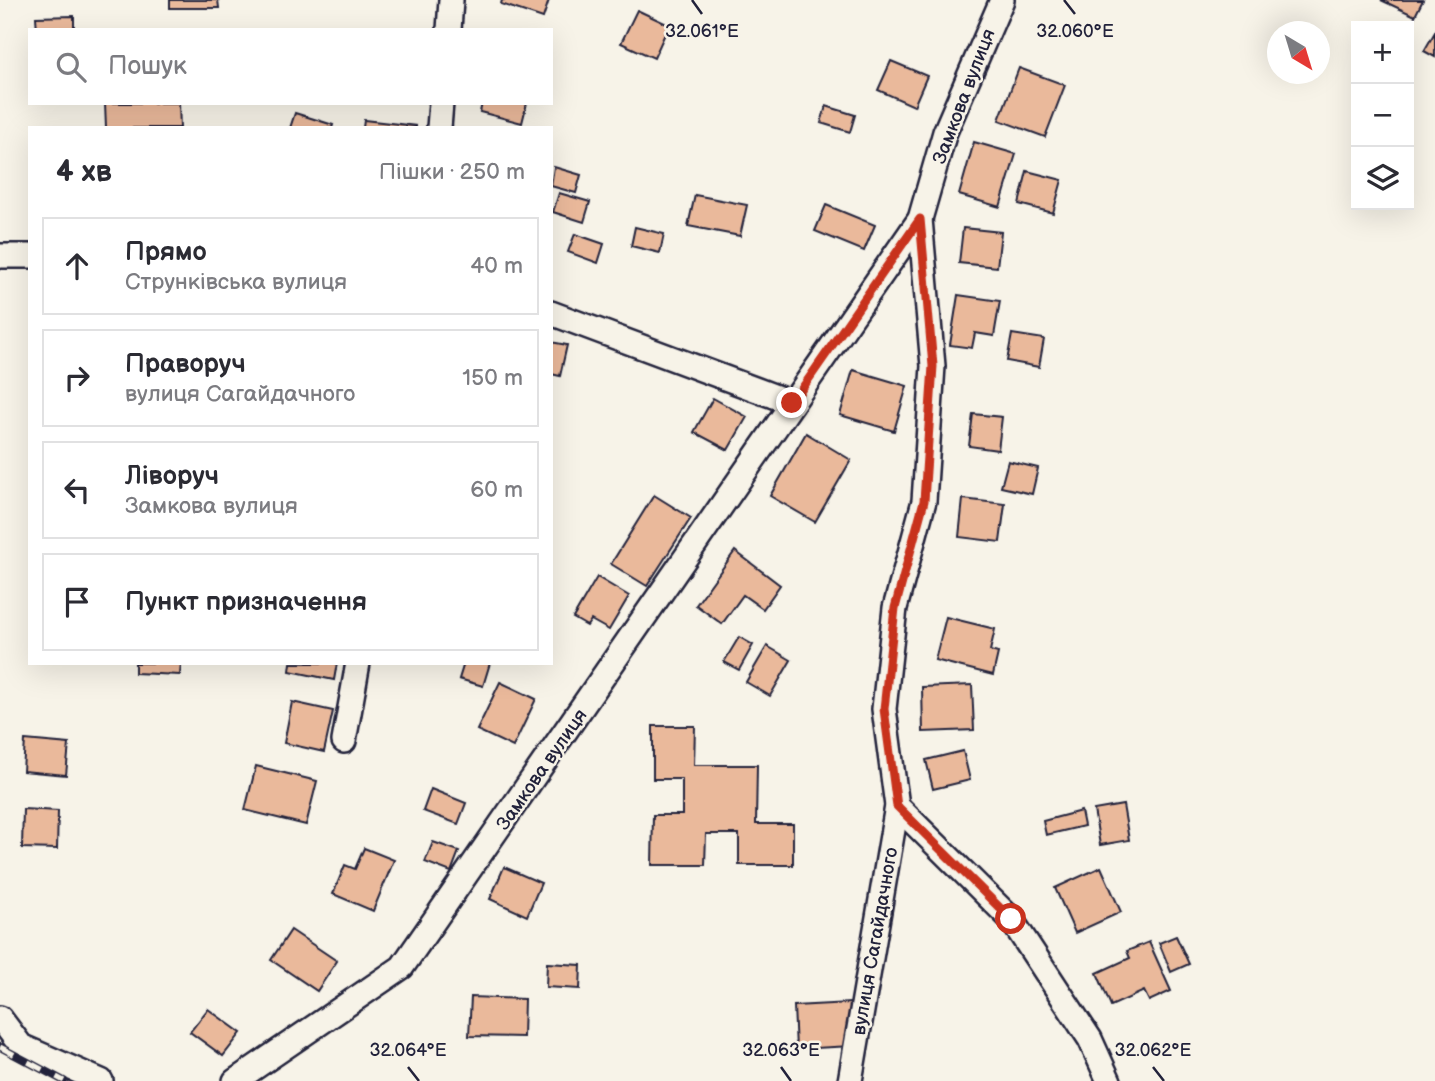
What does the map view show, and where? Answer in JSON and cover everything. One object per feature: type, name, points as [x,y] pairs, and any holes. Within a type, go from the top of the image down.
[{"type":"street","points":[[449,28],[451,0]]},
{"type":"street","name":"Замкова вулиця","points":[[235,1081],[402,967],[618,659],[920,219],[945,132],[1002,0]]},
{"type":"street","points":[[439,126],[442,105]]},
{"type":"street","name":"вулиця Сагайдачного","points":[[850,1081],[897,806],[884,709],[895,608],[924,501],[933,366],[920,219]]},
{"type":"street","points":[[0,256],[28,256]]},
{"type":"street","points":[[553,314],[792,403]]},
{"type":"street","points":[[344,741],[358,665]]},
{"type":"street","points":[[897,806],[1011,919],[1090,1039],[1110,1081]]},
{"type":"street","points":[[0,1018],[21,1046],[101,1081]]},
{"type":"building","points":[[170,0],[218,0],[219,8],[170,8]]},
{"type":"building","points":[[502,0],[549,0],[543,18],[501,4]]},
{"type":"building","points":[[1381,0],[1423,0],[1415,16]]},
{"type":"building","points":[[637,10],[669,25],[654,58],[621,43]]},
{"type":"building","points":[[74,16],[74,28],[37,28],[36,17]]},
{"type":"building","points":[[1435,32],[1435,57],[1424,51]]},
{"type":"building","points":[[891,61],[927,76],[914,106],[878,90]]},
{"type":"building","points":[[1019,68],[1065,85],[1045,137],[999,120]]},
{"type":"building","points":[[105,105],[179,105],[180,126],[106,126]]},
{"type":"building","points":[[482,105],[526,105],[522,123],[480,112]]},
{"type":"building","points":[[826,106],[855,115],[850,132],[821,123]]},
{"type":"building","points":[[295,113],[333,125],[333,126],[291,126]]},
{"type":"building","points":[[364,120],[416,126],[363,126]]},
{"type":"building","points":[[974,142],[1016,154],[1000,207],[959,195]]},
{"type":"building","points":[[554,167],[581,175],[576,193],[553,187]]},
{"type":"building","points":[[1027,171],[1062,180],[1053,213],[1019,204]]},
{"type":"building","points":[[559,193],[590,202],[584,222],[553,212]]},
{"type":"building","points":[[695,195],[747,205],[740,236],[688,226]]},
{"type":"building","points":[[826,205],[875,225],[864,251],[815,231]]},
{"type":"building","points":[[635,227],[664,234],[660,253],[631,246]]},
{"type":"building","points":[[963,228],[1001,232],[997,267],[959,263]]},
{"type":"building","points":[[575,234],[604,244],[598,263],[568,252]]},
{"type":"building","points":[[958,295],[1000,301],[994,336],[975,333],[972,348],[950,345]]},
{"type":"building","points":[[1012,334],[1044,339],[1039,367],[1007,361]]},
{"type":"building","points":[[553,342],[567,345],[560,376],[553,374]]},
{"type":"building","points":[[853,370],[907,386],[894,431],[840,415]]},
{"type":"building","points":[[713,398],[747,417],[728,450],[694,432]]},
{"type":"building","points":[[973,414],[1002,417],[998,450],[969,446]]},
{"type":"building","points":[[806,433],[851,460],[815,522],[770,496]]},
{"type":"building","points":[[1008,461],[1038,468],[1032,494],[1001,487]]},
{"type":"building","points":[[654,495],[691,518],[647,586],[611,564]]},
{"type":"building","points":[[963,499],[1005,504],[1000,542],[959,537]]},
{"type":"building","points":[[735,551],[780,585],[763,609],[743,595],[722,624],[696,605]]},
{"type":"building","points":[[597,577],[629,596],[609,630],[591,620],[587,626],[573,618]]},
{"type":"building","points":[[946,617],[995,629],[990,651],[998,653],[993,675],[935,660]]},
{"type":"building","points":[[739,637],[753,645],[739,670],[724,662]]},
{"type":"building","points":[[767,646],[791,660],[770,696],[746,682]]},
{"type":"building","points":[[135,665],[181,665],[180,675],[135,673]]},
{"type":"building","points":[[291,665],[337,665],[334,680],[290,671]]},
{"type":"building","points":[[463,665],[489,665],[483,686],[459,679]]},
{"type":"building","points":[[500,682],[536,699],[513,747],[477,730]]},
{"type":"building","points":[[972,685],[974,730],[923,732],[922,687]]},
{"type":"building","points":[[292,702],[333,711],[324,752],[284,743]]},
{"type":"building","points":[[653,726],[695,726],[694,765],[757,765],[756,824],[793,824],[793,865],[739,865],[739,834],[706,834],[705,865],[652,865],[653,815],[682,815],[682,779],[653,779]]},
{"type":"building","points":[[25,740],[69,744],[66,775],[23,771]]},
{"type":"building","points":[[963,751],[970,780],[933,789],[926,760]]},
{"type":"building","points":[[256,766],[317,781],[306,825],[245,810]]},
{"type":"building","points":[[431,789],[466,803],[458,824],[423,811]]},
{"type":"building","points":[[1123,805],[1129,840],[1100,845],[1094,810]]},
{"type":"building","points":[[23,809],[58,811],[57,849],[22,848]]},
{"type":"building","points":[[1081,811],[1084,826],[1046,835],[1043,821]]},
{"type":"building","points":[[433,842],[459,851],[451,872],[425,862]]},
{"type":"building","points":[[364,848],[394,860],[373,911],[333,894],[345,865],[355,869]]},
{"type":"building","points":[[504,867],[541,883],[527,916],[490,899]]},
{"type":"building","points":[[1101,867],[1121,912],[1075,933],[1055,888]]},
{"type":"building","points":[[291,930],[337,961],[317,991],[271,960]]},
{"type":"building","points":[[1176,936],[1189,964],[1171,972],[1159,943]]},
{"type":"building","points":[[1149,942],[1171,991],[1149,1001],[1144,991],[1111,1006],[1097,973],[1130,958],[1127,951]]},
{"type":"building","points":[[547,963],[581,965],[580,989],[546,987]]},
{"type":"building","points":[[471,997],[524,999],[523,1037],[469,1036]]},
{"type":"building","points":[[850,1003],[852,1046],[796,1049],[794,1006]]},
{"type":"building","points":[[208,1009],[241,1033],[223,1056],[190,1032]]},
{"type":"railway","points":[[0,1047],[64,1081]]},
{"type":"route","points":[[792,403],[920,219],[933,366],[924,501],[895,608],[884,709],[897,806],[1011,919]]}]
